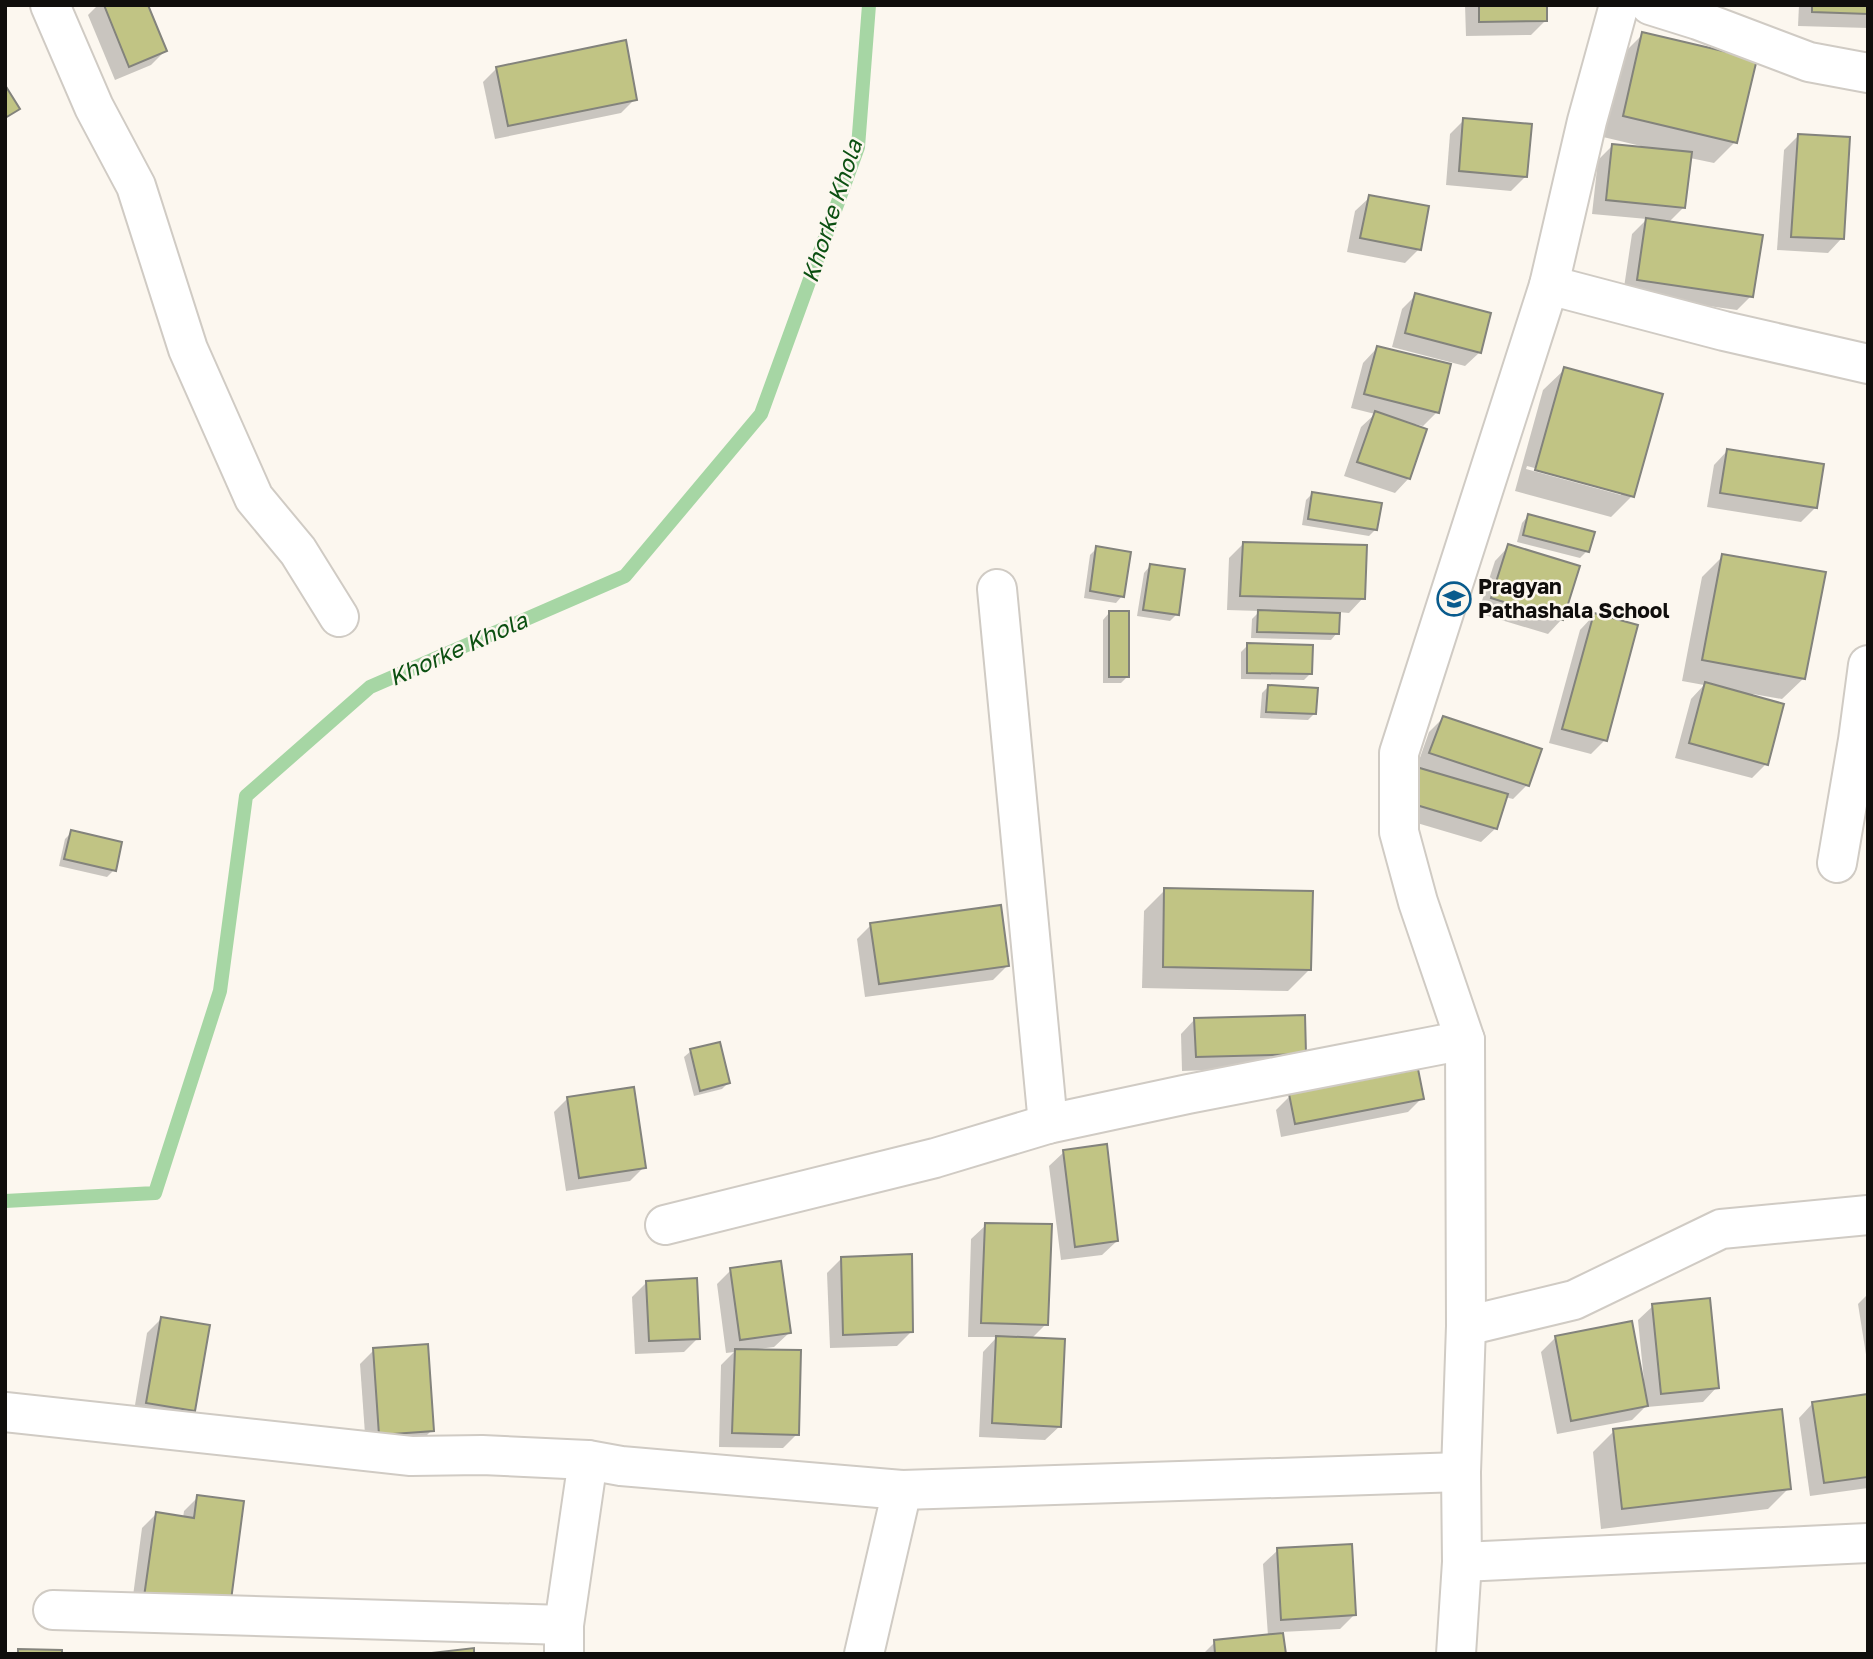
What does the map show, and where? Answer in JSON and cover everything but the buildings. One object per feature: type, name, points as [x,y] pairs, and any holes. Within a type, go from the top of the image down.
[{"type":"street","points":[[50,5],[94,107],[136,186],[188,349],[254,498],[298,551],[339,617]]},
{"type":"street","points":[[1456,1654],[1462,1562],[1461,1472],[1466,1326],[1465,1040],[1418,902],[1399,832],[1399,753],[1549,285],[1587,121],[1619,5]]},
{"type":"street","points":[[1650,5],[1809,62],[1868,73]]},
{"type":"street","points":[[1549,285],[1724,331],[1868,364]]},
{"type":"street","points":[[997,589],[1048,1124]]},
{"type":"street","points":[[1837,863],[1868,665]]},
{"type":"street","points":[[665,1225],[934,1158],[1048,1124],[1465,1040]]},
{"type":"street","points":[[1466,1326],[1574,1300],[1721,1229],[1868,1215]]},
{"type":"street","points":[[5,1412],[411,1456],[482,1455],[588,1460],[902,1490],[1461,1472]]},
{"type":"street","points":[[53,1610],[564,1639],[588,1460]]},
{"type":"street","points":[[864,1654],[902,1490]]},
{"type":"street","points":[[1462,1562],[1868,1543]]},
{"type":"waterway","name":"Khorke Khola","points":[[5,1201],[155,1193],[220,991],[246,796],[370,687],[625,576],[761,414],[858,147],[869,5]]},
{"type":"place","name":"Pragyan Pathashala School","points":[[1454,599]]}]
